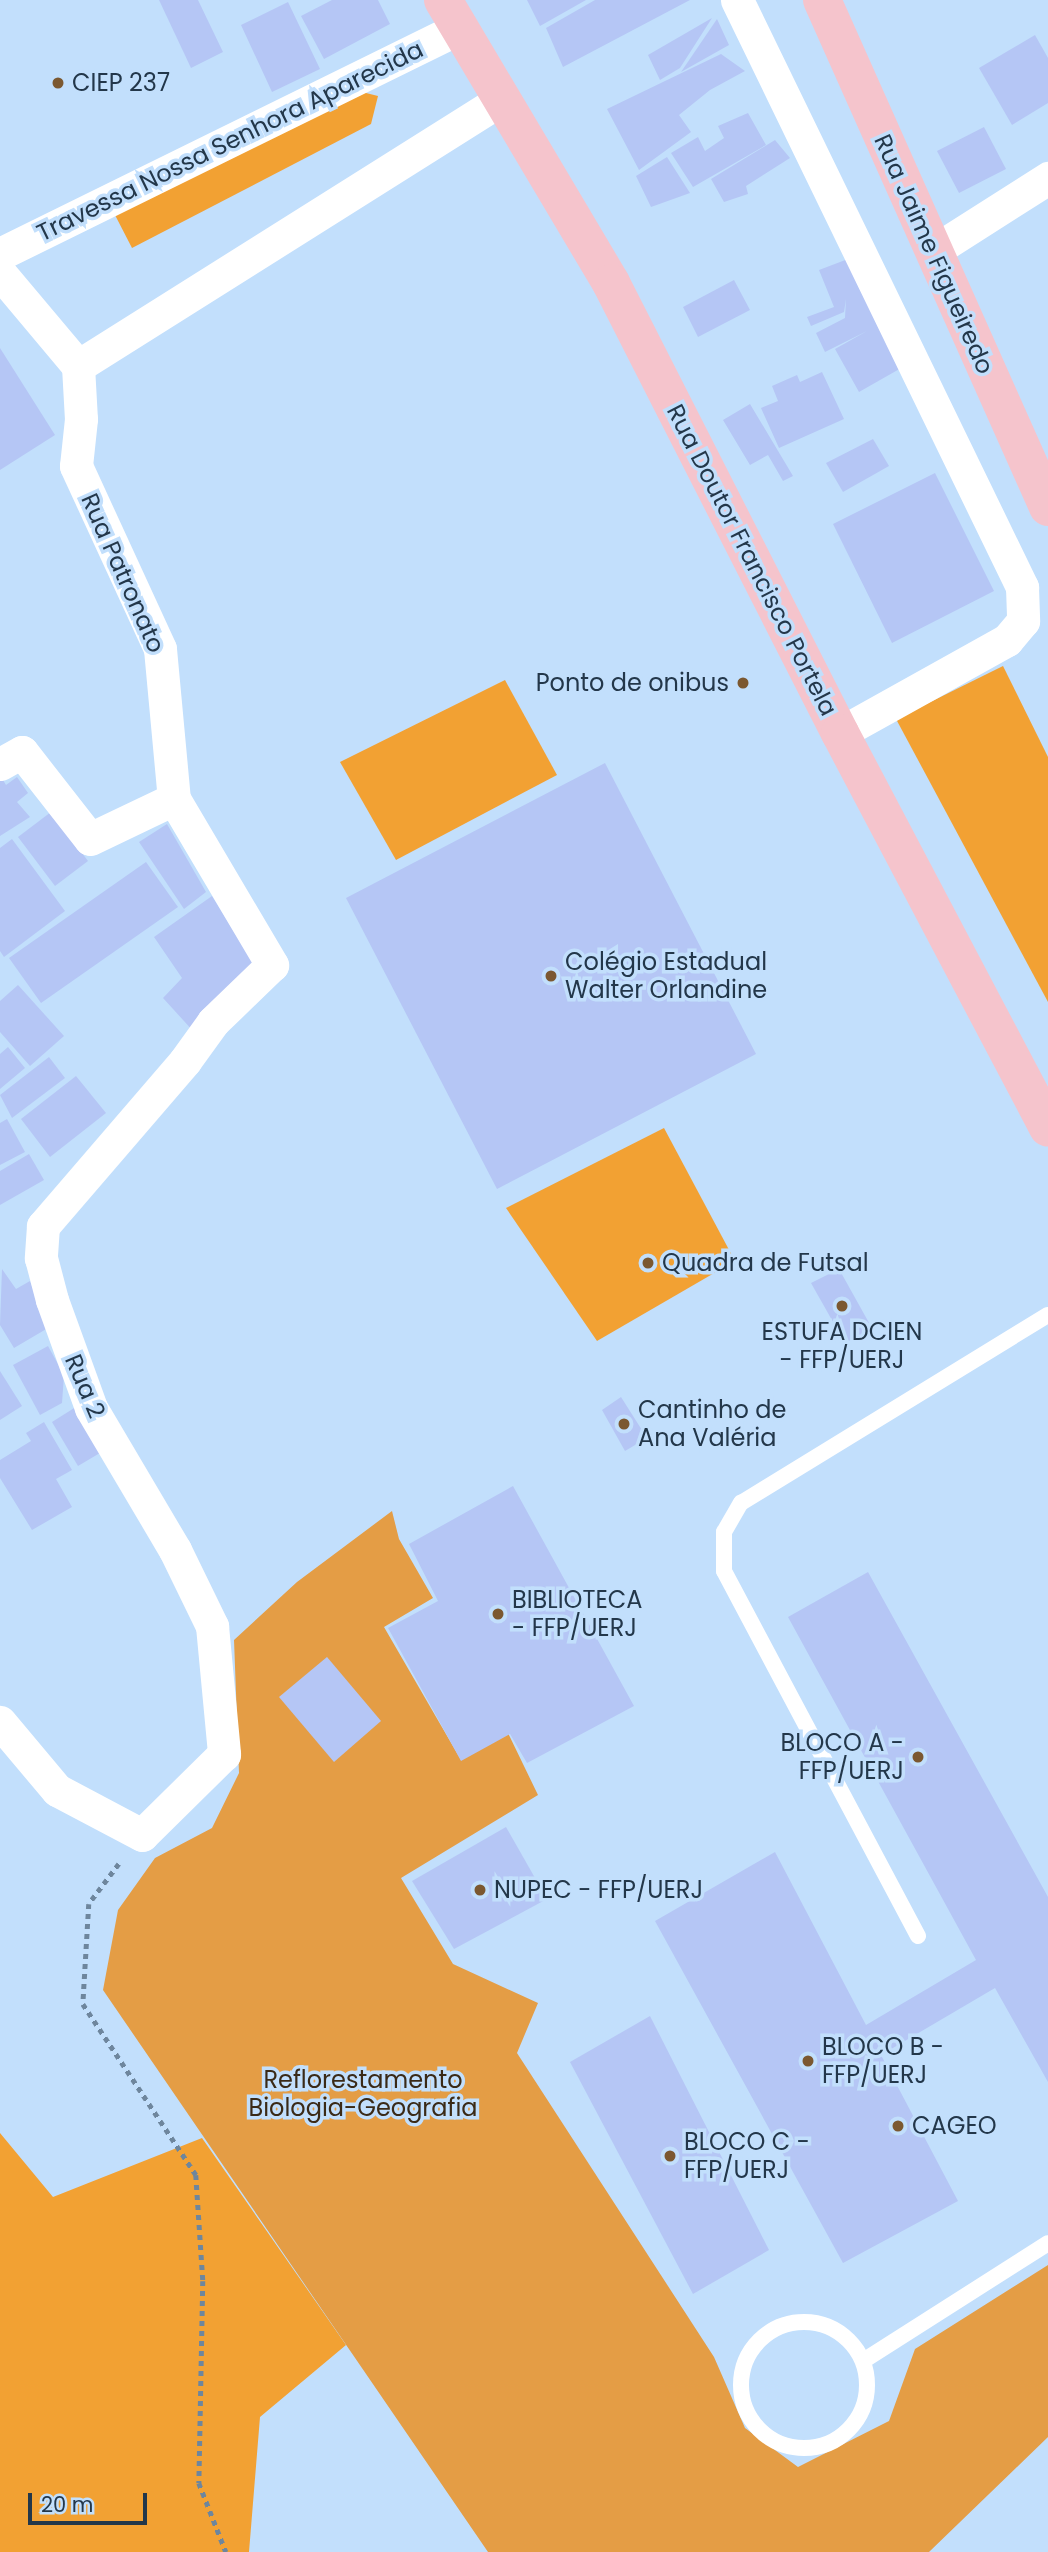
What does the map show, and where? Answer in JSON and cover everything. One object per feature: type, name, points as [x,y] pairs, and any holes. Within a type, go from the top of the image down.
[{"type":"main road","name":"Rua Jaime Figueiredo","points":[[822,0],[1048,507]]},
{"type":"main road","name":"Rua Doutor Francisco Portela","points":[[451,14],[611,283],[840,733],[1048,1127]]},
{"type":"street","points":[[737,0],[1022,587],[1023,621],[1007,640],[840,733]]},
{"type":"street","name":"Travessa Nossa Senhora Aparecida","points":[[0,254],[451,14]]},
{"type":"street","points":[[0,273],[41,328],[78,366],[500,100]]},
{"type":"street","points":[[932,251],[1048,178]]},
{"type":"street","name":"Rua Patronato","points":[[78,366],[81,419],[76,466],[160,649],[174,799],[272,965]]},
{"type":"street","points":[[0,764],[22,752],[90,839],[174,799]]},
{"type":"street","name":"Rua 2","points":[[142,1835],[224,1754],[212,1626],[175,1550],[91,1408],[52,1300],[41,1258],[43,1226],[185,1061],[213,1021],[272,965]]},
{"type":"street","points":[[0,1722],[57,1790],[142,1835]]},
{"type":"lane","points":[[918,1936],[724,1571],[724,1532],[741,1503],[1048,1315]]},
{"type":"lane","points":[[863,2361],[1048,2243]]},
{"type":"lane","points":[[797,2322],[819,2323],[839,2332],[863,2361],[868,2382],[865,2404],[855,2424],[839,2439],[818,2448],[796,2448],[759,2430],[746,2411],[741,2390],[743,2368],[758,2341],[776,2328],[797,2322]]},
{"type":"path","points":[[142,1835],[89,1903],[83,2004],[196,2175],[203,2281],[199,2483],[226,2552]]},
{"type":"shaded area","points":[[358,91],[378,96],[371,124],[132,248],[115,215]]},
{"type":"shaded area","points":[[1003,666],[1048,757],[1048,1002],[896,719]]},
{"type":"shaded area","points":[[505,680],[557,775],[396,860],[340,762]]},
{"type":"shaded area","points":[[664,1128],[735,1261],[597,1341],[506,1208]]},
{"type":"shaded area","points":[[0,2133],[53,2197],[202,2138],[346,2345],[260,2417],[249,2552],[0,2552]]},
{"type":"green space","name":"Reflorestamento Biologia-Geografia","points":[[392,1511],[399,1539],[433,1598],[384,1627],[461,1760],[508,1733],[538,1795],[401,1878],[453,1964],[538,2003],[517,2053],[714,2357],[745,2428],[798,2467],[889,2421],[915,2349],[1048,2265],[1048,2437],[929,2552],[488,2552],[103,1990],[118,1910],[155,1858],[212,1828],[239,1773],[234,1640],[297,1582]]},
{"type":"building","points":[[159,0],[198,0],[223,52],[191,68]]},
{"type":"building","points":[[332,0],[378,0],[390,24],[324,59],[301,16]]},
{"type":"building","points":[[527,0],[586,0],[540,26]]},
{"type":"building","points":[[595,0],[690,0],[563,67],[546,28]]},
{"type":"building","points":[[288,2],[320,69],[272,92],[241,25]]},
{"type":"building","points":[[712,18],[680,68],[660,80],[648,55]]},
{"type":"building","points":[[717,19],[729,45],[681,72]]},
{"type":"building","points":[[1035,35],[1048,58],[1048,103],[1012,125],[979,68]]},
{"type":"building","points":[[721,54],[745,71],[710,90],[679,115],[691,132],[639,170],[607,109]]},
{"type":"building","points":[[748,113],[766,145],[693,187],[671,153],[698,137],[705,151],[724,138],[718,126]]},
{"type":"building","points":[[984,127],[1006,169],[959,193],[937,151]]},
{"type":"building","points":[[775,140],[790,158],[746,186],[748,194],[724,202],[711,179]]},
{"type":"building","points":[[667,157],[690,193],[651,207],[636,176]]},
{"type":"building","points":[[848,259],[910,363],[859,392],[835,349],[867,331],[825,352],[816,333],[845,318],[846,299],[844,312],[811,326],[807,317],[834,307],[819,270]]},
{"type":"building","points":[[734,280],[750,310],[698,337],[683,307]]},
{"type":"building","points":[[0,348],[55,435],[0,470]]},
{"type":"building","points":[[822,372],[844,419],[779,448],[761,408],[778,401],[772,386],[797,375],[800,382]]},
{"type":"building","points":[[750,404],[793,476],[783,481],[768,455],[750,465],[723,420]]},
{"type":"building","points":[[873,439],[889,466],[843,492],[826,463]]},
{"type":"building","points":[[935,473],[994,591],[892,643],[833,524]]},
{"type":"building","name":"Colégio Estadual Walter Orlandine","points":[[605,763],[756,1054],[497,1189],[346,898]]},
{"type":"building","points":[[0,775],[6,785],[17,777],[28,793],[17,802],[30,817],[0,836]]},
{"type":"building","points":[[51,812],[88,861],[55,886],[18,837]]},
{"type":"building","points":[[167,824],[206,892],[184,909],[139,842]]},
{"type":"building","points":[[12,839],[65,911],[4,957],[0,951],[0,848]]},
{"type":"building","points":[[146,862],[178,907],[41,1003],[9,958]]},
{"type":"building","points":[[212,896],[257,969],[194,1032],[163,998],[182,978],[154,937]]},
{"type":"building","points":[[18,985],[64,1036],[30,1066],[0,1032],[0,1001]]},
{"type":"building","points":[[8,1047],[25,1068],[0,1089],[0,1054]]},
{"type":"building","points":[[49,1057],[65,1078],[12,1118],[0,1095]]},
{"type":"building","points":[[76,1076],[106,1113],[50,1157],[21,1119]]},
{"type":"building","points":[[7,1119],[25,1152],[0,1165],[0,1123]]},
{"type":"building","points":[[29,1154],[44,1180],[0,1205],[0,1171]]},
{"type":"building","points":[[2,1269],[16,1289],[30,1281],[48,1328],[14,1348],[0,1325]]},
{"type":"building","name":"ESTUFA DCIEN - FFP/UERJ","points":[[839,1269],[873,1330],[846,1345],[811,1283]]},
{"type":"building","points":[[48,1346],[64,1375],[62,1403],[40,1415],[13,1365]]},
{"type":"building","points":[[0,1371],[22,1406],[0,1420]]},
{"type":"building","name":"Cantinho de Ana Valéria","points":[[621,1397],[647,1438],[625,1451],[602,1410]]},
{"type":"building","points":[[79,1405],[105,1450],[78,1466],[52,1422]]},
{"type":"building","points":[[44,1422],[72,1470],[56,1479],[72,1507],[32,1530],[0,1478],[0,1460],[31,1441],[26,1433]]},
{"type":"building","name":"BIBLIOTECA - FFP/UERJ","points":[[513,1486],[634,1706],[527,1763],[510,1734],[461,1761],[388,1628],[438,1601],[409,1544]]},
{"type":"building","points":[[868,1572],[1048,1897],[1048,2082],[995,1988],[881,2055],[958,2201],[843,2263],[655,1921],[775,1852],[866,2025],[976,1960],[788,1617]]},
{"type":"building","points":[[327,1657],[381,1721],[334,1762],[279,1697]]},
{"type":"building","name":"NUPEC - FFP/UERJ","points":[[506,1827],[547,1899],[454,1949],[412,1881]]},
{"type":"building","name":"BLOCO C - FFP/UERJ","points":[[650,2016],[769,2250],[693,2294],[570,2062]]},
{"type":"place","name":"CIEP 237","points":[[58,83]]},
{"type":"place","name":"Ponto de onibus","points":[[743,683]]},
{"type":"place","name":"Colégio Estadual Walter Orlandine","points":[[551,976]]},
{"type":"place","name":"Quadra de Futsal","points":[[648,1263]]},
{"type":"place","name":"ESTUFA DCIEN - FFP/UERJ","points":[[842,1306]]},
{"type":"place","name":"Cantinho de Ana Valéria","points":[[624,1424]]},
{"type":"place","name":"BIBLIOTECA - FFP/UERJ","points":[[498,1614]]},
{"type":"place","name":"BLOCO A - FFP/UERJ","points":[[918,1757]]},
{"type":"place","name":"NUPEC - FFP/UERJ","points":[[480,1890]]},
{"type":"place","name":"BLOCO B - FFP/UERJ","points":[[808,2061]]},
{"type":"place","name":"CAGEO","points":[[898,2126]]},
{"type":"place","name":"BLOCO C - FFP/UERJ","points":[[670,2156]]}]
